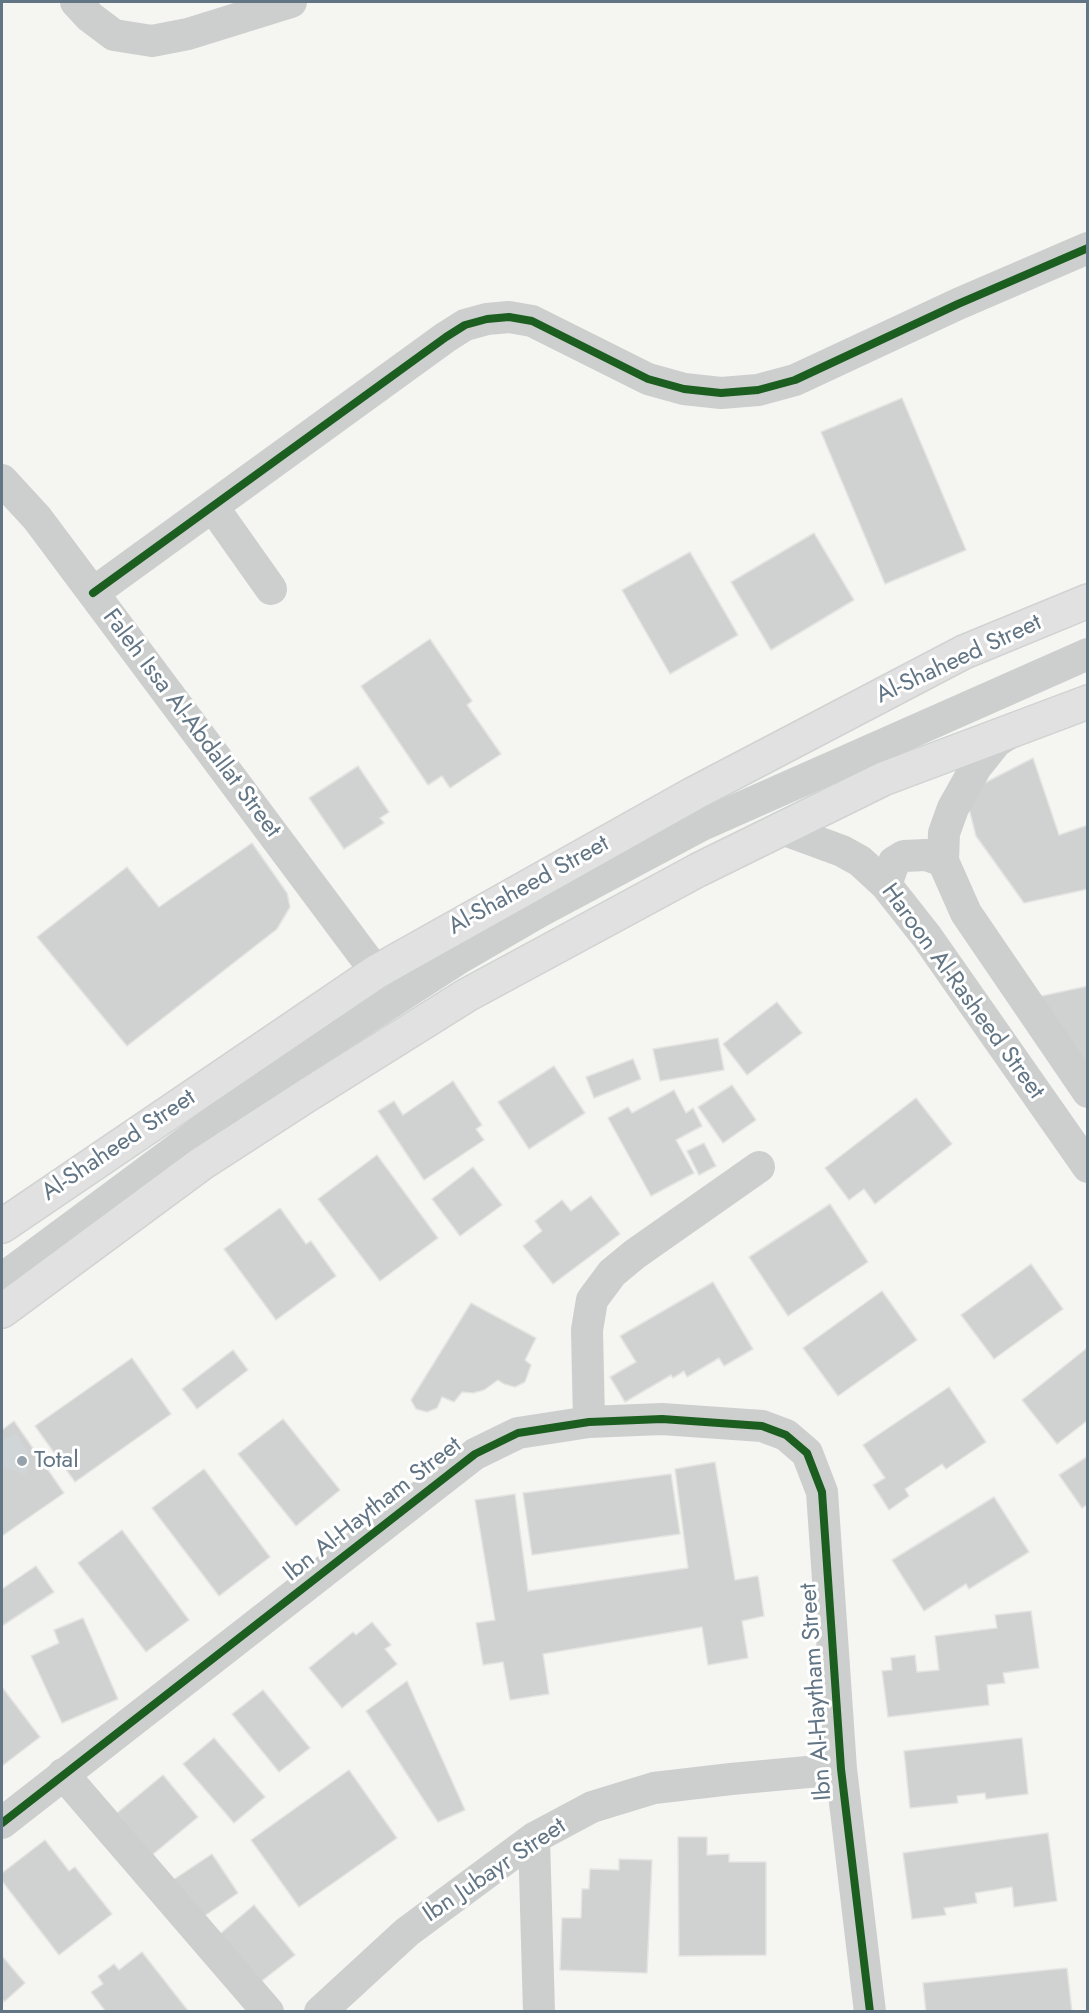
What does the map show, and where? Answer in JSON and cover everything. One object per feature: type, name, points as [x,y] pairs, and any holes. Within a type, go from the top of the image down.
[{"type":"highway","name":"Al-Shaheed Street","points":[[2,1226],[376,972],[693,794],[964,652],[1088,601]]},
{"type":"highway","points":[[2,1311],[201,1164],[467,996],[687,876],[883,779],[1088,702]]},
{"type":"street","points":[[76,2],[90,17],[114,35],[152,41],[188,34],[291,2]]},
{"type":"street","points":[[93,592],[465,325],[487,319],[509,317],[532,321],[648,379],[684,389],[721,393],[758,390],[795,380],[958,304],[1088,248]]},
{"type":"street","name":"Faleh Issa Al-Abdallat Street","points":[[2,480],[37,518],[376,972]]},
{"type":"street","points":[[213,507],[271,589]]},
{"type":"street","points":[[2,1257],[240,1084],[348,1010],[545,890],[755,782],[1088,637]]},
{"type":"street","points":[[2,1279],[306,1057],[458,959],[539,912],[704,824],[1088,654]]},
{"type":"street","name":"Haroon Al-Rasheed Street","points":[[1019,727],[996,742],[976,766],[953,808],[944,833],[943,861],[966,913],[1088,1092]]},
{"type":"street","name":"Haroon Al-Rasheed Street","points":[[782,829],[842,851],[860,861],[886,885],[927,937],[1088,1167]]},
{"type":"street","points":[[886,885],[894,862],[904,856],[926,855],[943,861]]},
{"type":"street","points":[[589,1422],[587,1330],[592,1299],[612,1273],[635,1254],[759,1167]]},
{"type":"street","name":"Ibn Al-Haytham Street","points":[[2,1823],[475,1454],[518,1433],[589,1422],[662,1419],[762,1426],[786,1435],[807,1453],[822,1492],[841,1769],[870,2012]]},
{"type":"street","name":"Ibn Jubayr Street","points":[[320,2012],[407,1932],[534,1838],[592,1807],[654,1788],[841,1769]]},
{"type":"street","points":[[63,1774],[268,2012]]},
{"type":"street","points":[[534,1838],[539,2012]]},
{"type":"building","points":[[902,398],[966,550],[885,584],[821,432]]},
{"type":"building","points":[[814,533],[854,600],[771,650],[731,582]]},
{"type":"building","points":[[690,552],[738,635],[670,674],[622,590]]},
{"type":"building","points":[[430,639],[472,701],[467,705],[501,754],[450,788],[442,776],[428,785],[361,686]]},
{"type":"building","points":[[1033,758],[1059,835],[1088,825],[1088,889],[1024,903],[976,836],[965,793]]},
{"type":"building","points":[[358,766],[389,812],[380,818],[384,823],[344,849],[309,798]]},
{"type":"building","points":[[252,843],[287,893],[290,907],[277,929],[127,1046],[37,937],[127,867],[159,907]]},
{"type":"building","points":[[1088,986],[1088,1082],[1028,999]]},
{"type":"building","points":[[777,1002],[802,1033],[747,1075],[723,1044]]},
{"type":"building","points":[[718,1038],[724,1070],[660,1081],[653,1049]]},
{"type":"building","points":[[633,1059],[641,1079],[594,1098],[586,1077]]},
{"type":"building","points":[[554,1066],[585,1113],[529,1149],[498,1102]]},
{"type":"building","points":[[453,1081],[482,1125],[476,1129],[484,1140],[424,1180],[378,1111],[394,1101],[403,1115]]},
{"type":"building","points":[[732,1085],[756,1120],[723,1143],[698,1107]]},
{"type":"building","points":[[674,1090],[686,1113],[693,1108],[702,1126],[676,1140],[694,1173],[651,1196],[608,1118],[628,1107],[632,1113]]},
{"type":"building","points":[[916,1098],[952,1144],[875,1204],[864,1189],[849,1200],[825,1168]]},
{"type":"building","points":[[704,1143],[716,1166],[699,1175],[687,1151]]},
{"type":"building","points":[[377,1155],[438,1238],[380,1281],[318,1199]]},
{"type":"building","points":[[473,1167],[502,1205],[460,1236],[432,1199]]},
{"type":"building","points":[[591,1196],[620,1234],[553,1284],[523,1246],[542,1231],[535,1221],[562,1200],[571,1211]]},
{"type":"building","points":[[830,1204],[868,1262],[788,1316],[749,1257]]},
{"type":"building","points":[[280,1208],[306,1244],[311,1241],[336,1276],[276,1320],[224,1249]]},
{"type":"building","points":[[1031,1264],[1063,1309],[994,1359],[961,1315]]},
{"type":"building","points":[[713,1282],[753,1349],[724,1366],[719,1358],[687,1377],[684,1371],[673,1378],[671,1375],[625,1402],[610,1377],[636,1362],[620,1336]]},
{"type":"building","points":[[882,1291],[917,1340],[838,1396],[803,1348]]},
{"type":"building","points":[[471,1303],[536,1338],[525,1360],[531,1365],[525,1382],[515,1387],[498,1380],[484,1390],[473,1393],[462,1392],[454,1402],[442,1397],[437,1408],[427,1412],[416,1409],[411,1400]]},
{"type":"building","points":[[1087,1348],[1088,1420],[1057,1444],[1022,1400]]},
{"type":"building","points":[[233,1350],[248,1370],[197,1409],[182,1389]]},
{"type":"building","points":[[132,1358],[171,1414],[75,1482],[35,1426]]},
{"type":"building","points":[[949,1387],[986,1442],[946,1469],[942,1464],[905,1489],[909,1496],[889,1510],[873,1485],[885,1478],[863,1445]]},
{"type":"building","points":[[283,1419],[340,1490],[296,1526],[238,1454]]},
{"type":"building","name":"Total","points":[[14,1421],[64,1493],[2,1536],[2,1430]]},
{"type":"building","points":[[1088,1456],[1088,1504],[1082,1508],[1059,1475]]},
{"type":"building","points":[[715,1462],[735,1580],[758,1576],[764,1616],[742,1621],[748,1658],[708,1665],[702,1627],[543,1654],[549,1694],[510,1700],[503,1662],[483,1665],[476,1623],[495,1620],[475,1500],[515,1494],[528,1591],[688,1568],[675,1469]]},
{"type":"building","points":[[204,1469],[270,1557],[219,1596],[152,1508]]},
{"type":"building","points":[[671,1474],[680,1534],[532,1555],[523,1493]]},
{"type":"building","points":[[994,1497],[1029,1552],[969,1589],[966,1584],[924,1611],[892,1560]]},
{"type":"building","points":[[122,1530],[189,1620],[146,1652],[78,1563]]},
{"type":"building","points":[[36,1566],[54,1592],[2,1626],[2,1589]]},
{"type":"building","points":[[1031,1611],[1039,1668],[1003,1673],[1005,1683],[987,1685],[989,1705],[888,1717],[882,1671],[892,1670],[891,1658],[915,1655],[917,1672],[939,1670],[935,1636],[997,1628],[995,1615]]},
{"type":"building","points":[[83,1618],[118,1699],[62,1723],[31,1656],[59,1643],[54,1630]]},
{"type":"building","points":[[372,1622],[391,1645],[385,1649],[397,1664],[342,1708],[309,1668],[353,1632],[356,1635]]},
{"type":"building","points":[[407,1681],[465,1810],[438,1822],[366,1711]]},
{"type":"building","points":[[2,1687],[40,1737],[2,1766]]},
{"type":"building","points":[[263,1690],[310,1748],[279,1772],[232,1714]]},
{"type":"building","points":[[214,1738],[265,1797],[234,1823],[183,1764]]},
{"type":"building","points":[[1022,1738],[1028,1794],[986,1799],[985,1793],[957,1796],[958,1803],[910,1808],[904,1751]]},
{"type":"building","points":[[349,1770],[397,1838],[299,1907],[251,1840]]},
{"type":"building","points":[[163,1775],[198,1817],[152,1855],[117,1813]]},
{"type":"building","points":[[1048,1833],[1057,1901],[1014,1907],[1012,1887],[975,1893],[977,1903],[944,1908],[946,1915],[912,1919],[903,1853]]},
{"type":"building","points":[[678,1837],[707,1837],[707,1855],[729,1854],[729,1862],[766,1862],[766,1955],[679,1956]]},
{"type":"building","points":[[45,1840],[69,1871],[75,1867],[112,1914],[59,1955],[2,1881],[2,1873]]},
{"type":"building","points":[[212,1854],[238,1893],[200,1919],[173,1880]]},
{"type":"building","points":[[619,1859],[652,1860],[647,1973],[560,1970],[562,1918],[581,1918],[582,1889],[589,1889],[590,1869],[619,1870]]},
{"type":"building","points":[[254,1905],[295,1955],[254,1987],[214,1939]]},
{"type":"building","points":[[142,1952],[189,2012],[106,2012],[91,1992],[103,1984],[98,1976],[114,1964],[119,1970]]},
{"type":"building","points":[[2,1956],[25,1983],[4,2002],[2,1999]]},
{"type":"building","points":[[1067,1968],[1072,2012],[926,2012],[923,1983]]},
{"type":"tunnel","points":[[2,1441],[13,1460],[10,1470],[2,1476]]},
{"type":"cycle path","points":[[93,593],[465,325],[487,319],[509,317],[532,321],[648,379],[684,389],[721,393],[758,390],[795,380],[958,304],[1088,248]]},
{"type":"cycle path","points":[[2,1823],[475,1454],[518,1433],[589,1422],[662,1419],[762,1426],[786,1435],[807,1453],[822,1492],[841,1769],[870,2012]]},
{"type":"place","name":"Total","points":[[22,1461]]}]
